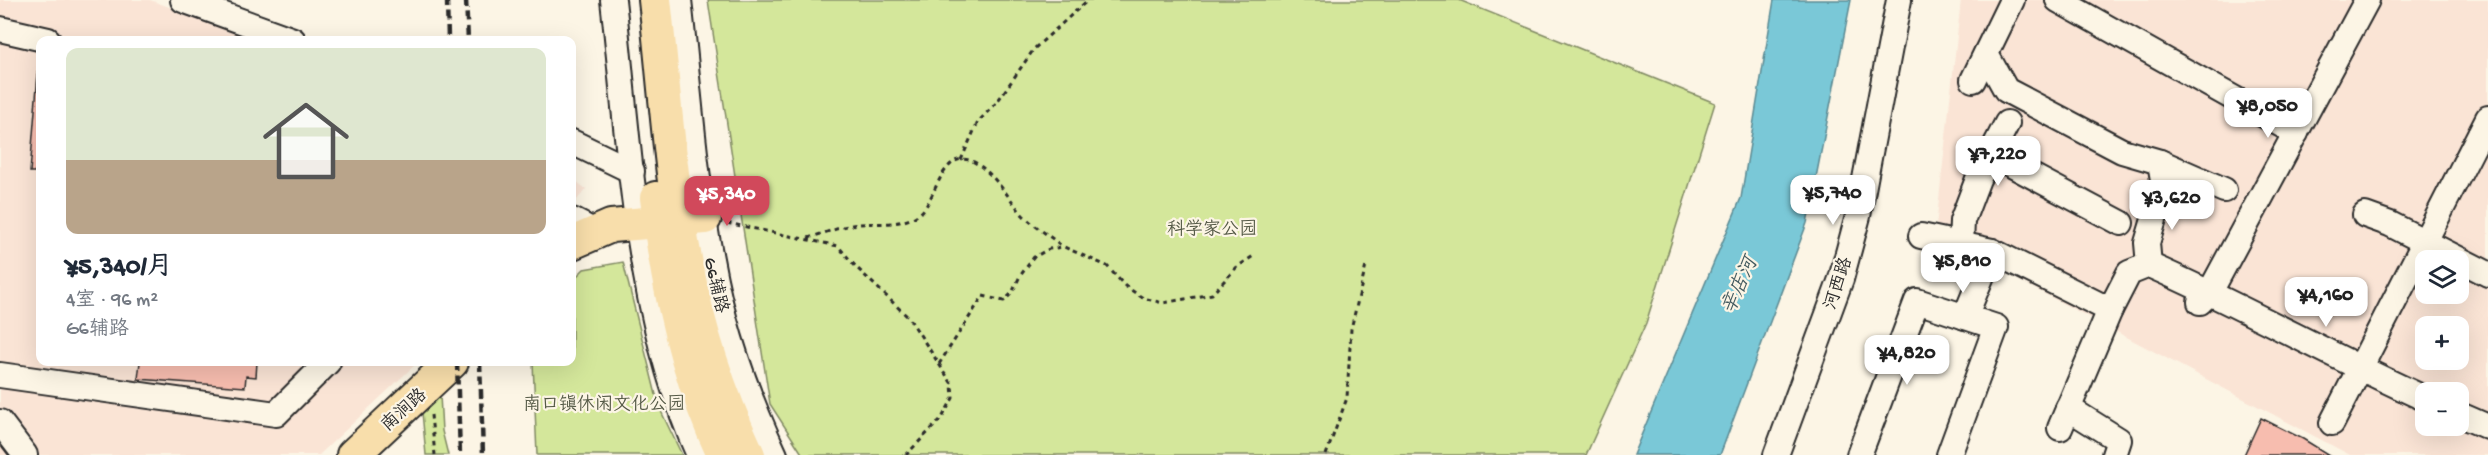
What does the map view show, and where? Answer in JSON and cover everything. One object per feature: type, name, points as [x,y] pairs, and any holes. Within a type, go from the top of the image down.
[{"type":"main road","name":"G6辅路","points":[[634,0],[671,222],[687,264],[706,341],[748,455]]},
{"type":"main road","name":"G6辅路","points":[[655,0],[671,222],[664,266],[683,345],[723,455]]},
{"type":"main road","points":[[579,232],[611,226],[671,222]]},
{"type":"main road","name":"南涧路","points":[[353,455],[448,366]]},
{"type":"street","points":[[183,0],[282,36]]},
{"type":"street","name":"G6辅路","points":[[613,0],[632,171],[671,222],[711,260],[729,334],[758,418],[775,455]]},
{"type":"street","name":"G6辅路","points":[[679,0],[671,222],[643,269],[662,350],[699,455]]},
{"type":"street","name":"河西路","points":[[1776,455],[1841,279],[1858,216],[1899,0]]},
{"type":"street","points":[[1973,80],[2012,0]]},
{"type":"street","points":[[2058,0],[2296,133]]},
{"type":"street","points":[[2205,297],[2367,0]]},
{"type":"street","points":[[0,29],[36,37]]},
{"type":"street","points":[[1986,54],[2006,90],[2122,151],[2160,162],[2224,190]]},
{"type":"street","points":[[2332,423],[2487,121]]},
{"type":"street","points":[[1961,244],[1962,221],[2007,123]]},
{"type":"street","points":[[576,144],[632,171]]},
{"type":"street","points":[[1991,154],[2121,223]]},
{"type":"street","points":[[2149,265],[2147,243],[2164,186],[2160,162]]},
{"type":"street","points":[[2365,215],[2426,241],[2488,274]]},
{"type":"street","points":[[1921,236],[1992,251],[2110,310]]},
{"type":"street","points":[[1965,317],[1992,251]]},
{"type":"street","points":[[2149,265],[2205,297],[2415,394]]},
{"type":"street","points":[[2114,455],[2120,440],[2064,418],[2110,310],[2129,273],[2149,265]]},
{"type":"street","points":[[1858,455],[1917,301],[1996,327],[1949,455]]},
{"type":"street","points":[[0,375],[276,414],[324,366]]},
{"type":"street","points":[[2469,419],[2488,427]]},
{"type":"street","points":[[0,422],[25,455]]},
{"type":"path","points":[[961,160],[978,122],[997,102],[1034,49],[1088,0]]},
{"type":"path","points":[[806,239],[852,225],[905,221],[921,214],[941,174],[953,162],[961,160],[974,162],[984,169],[1006,191],[1023,215],[1064,247],[1107,266],[1125,286],[1143,298],[1163,303],[1212,294],[1237,267],[1255,255]]},
{"type":"path","points":[[671,222],[806,239],[838,246],[856,267],[909,318],[952,384],[953,398],[942,418],[906,455]]},
{"type":"path","points":[[939,363],[983,296],[1004,301],[1012,293],[1020,276],[1034,256],[1049,249],[1064,247]]},
{"type":"path","points":[[1326,455],[1347,398],[1351,329],[1366,266]]},
{"type":"path","points":[[428,387],[435,455]]},
{"type":"shaded area","points":[[0,0],[150,0],[249,36],[36,36],[36,366],[414,366],[319,455],[0,455]]},
{"type":"shaded area","points":[[1961,0],[2488,0],[2488,455],[2350,455],[1935,236]]},
{"type":"shaded area","points":[[576,181],[586,189],[576,201]]},
{"type":"green space","name":"科学家公园","points":[[708,0],[1459,0],[1715,103],[1646,323],[1586,455],[803,455],[770,404]]},
{"type":"green space","name":"南口镇休闲文化公园","points":[[623,262],[659,407],[682,455],[537,455],[533,366],[576,366],[576,277],[584,269]]},
{"type":"green space","points":[[440,395],[442,431],[448,455],[426,455],[422,412]]},
{"type":"water","name":"辛店河","points":[[1774,0],[1851,0],[1807,223],[1720,455],[1633,455],[1741,198]]},
{"type":"building","points":[[36,98],[36,172],[30,172]]},
{"type":"building","points":[[140,366],[257,366],[256,377],[246,376],[245,387],[138,379]]},
{"type":"building","points":[[2261,418],[2303,439],[2329,455],[2244,455]]},
{"type":"railway","points":[[447,0],[448,36]]},
{"type":"railway","points":[[466,0],[468,36]]},
{"type":"railway","points":[[457,366],[460,455]]},
{"type":"railway","points":[[480,366],[483,455]]}]
